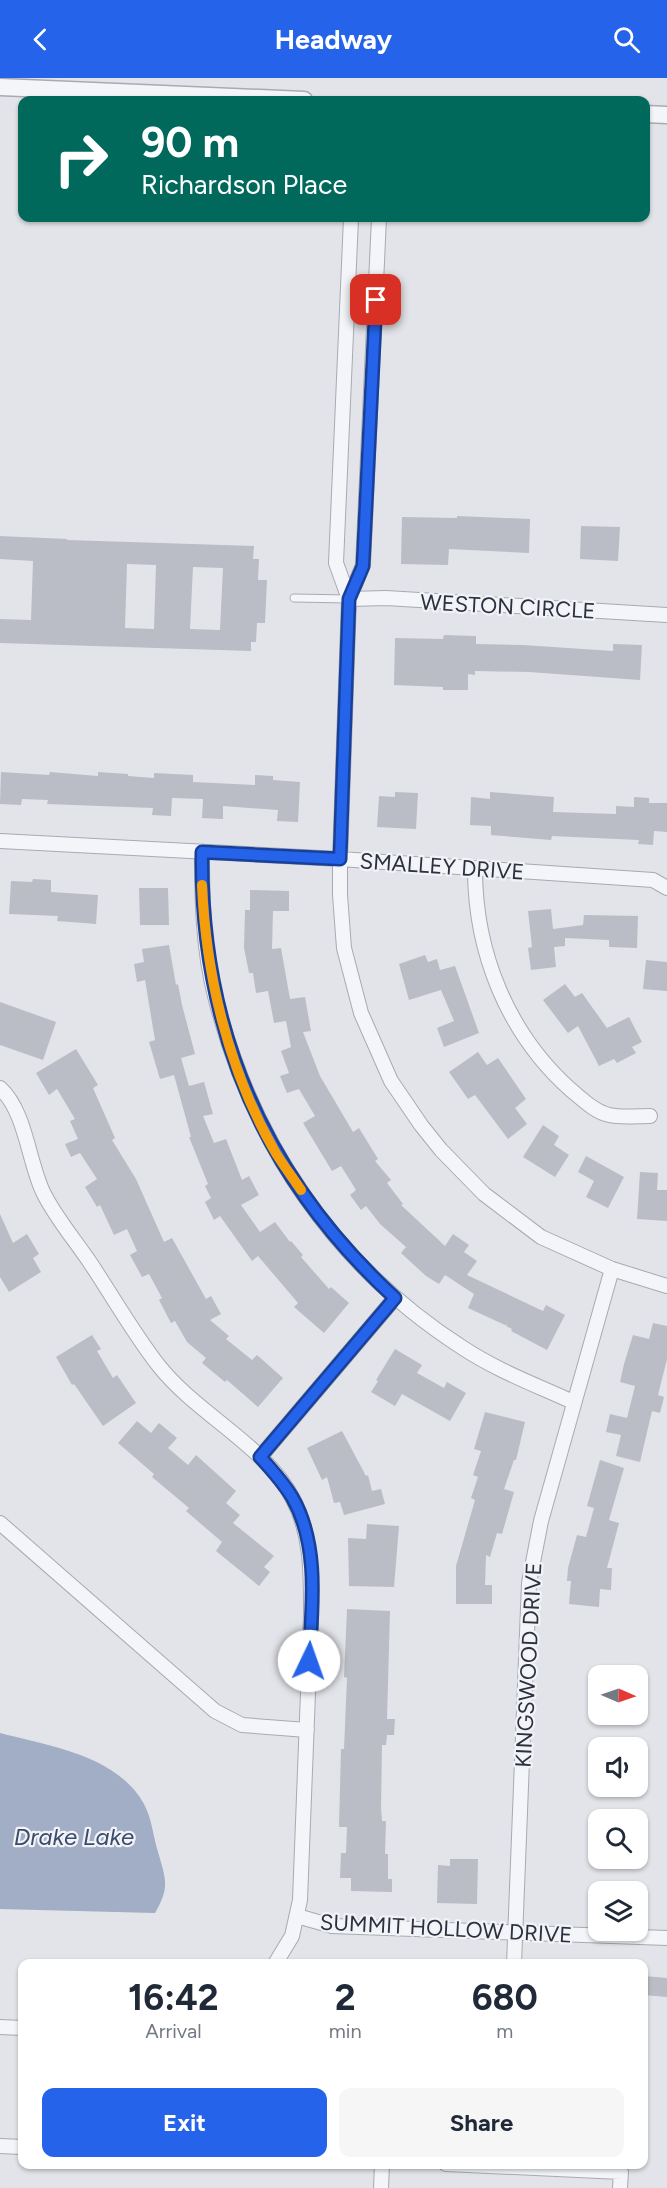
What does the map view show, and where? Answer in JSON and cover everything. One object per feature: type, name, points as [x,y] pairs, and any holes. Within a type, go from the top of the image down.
[{"type":"street","points":[[0,87],[210,96]]},
{"type":"street","points":[[650,114],[667,115]]},
{"type":"street","points":[[349,599],[336,563],[351,222]]},
{"type":"street","points":[[379,222],[363,566],[349,599],[340,859],[344,948],[361,1013],[391,1081],[441,1150],[484,1194],[541,1237],[612,1269],[667,1286]]},
{"type":"street","name":"WESTON CIRCLE","points":[[349,599],[386,598],[667,615]]},
{"type":"street","name":"SMALLEY DRIVE","points":[[0,841],[340,859],[653,880],[667,888]]},
{"type":"street","points":[[202,852],[203,918],[215,996],[252,1104],[273,1148],[319,1218],[367,1272],[395,1298],[431,1326],[504,1372],[573,1402]]},
{"type":"street","points":[[475,869],[475,891],[480,927],[488,961],[504,1001],[537,1054],[560,1080],[586,1103],[608,1115],[650,1116]]},
{"type":"street","points":[[0,1088],[15,1108],[44,1193],[159,1366],[189,1398],[260,1457],[293,1498],[304,1523],[309,1550],[311,1615],[300,1900],[292,1936],[278,1959]]},
{"type":"street","name":"KINGSWOOD DRIVE","points":[[514,1959],[529,1582],[541,1521],[612,1269]]},
{"type":"street","points":[[260,1457],[395,1298]]},
{"type":"street","points":[[0,1523],[214,1711],[242,1725],[307,1730]]},
{"type":"street","name":"SUMMIT HOLLOW DRIVE","points":[[297,1916],[332,1926],[667,1938]]},
{"type":"street","points":[[0,2027],[18,2028]]},
{"type":"street","points":[[0,2146],[18,2146]]},
{"type":"street","points":[[381,2188],[382,2169]]},
{"type":"street","points":[[562,2169],[621,2172],[620,2188]]},
{"type":"lane","points":[[294,598],[349,599]]},
{"type":"water","name":"Drake Lake","points":[[0,1733],[80,1755],[117,1774],[132,1787],[149,1816],[165,1877],[165,1890],[155,1913],[0,1909]]},
{"type":"building","points":[[457,516],[530,519],[529,553],[449,549],[448,565],[401,564],[402,517],[457,518]]},
{"type":"building","points":[[581,526],[620,527],[618,561],[580,559]]},
{"type":"building","points":[[0,536],[254,546],[253,559],[259,559],[258,580],[267,580],[265,623],[257,623],[256,642],[251,642],[251,651],[0,643],[0,619],[31,620],[33,561],[0,559]],"holes":[[[127,564],[156,565],[154,629],[125,628]],[[193,567],[223,568],[220,630],[190,629]]]},
{"type":"building","points":[[444,635],[476,636],[476,644],[613,651],[613,644],[642,645],[640,680],[529,672],[475,671],[475,675],[468,674],[468,690],[394,685],[395,638],[443,639]]},
{"type":"building","points":[[1,772],[49,775],[50,772],[98,776],[98,772],[154,778],[154,773],[193,775],[193,782],[255,785],[255,775],[273,776],[273,780],[300,782],[298,822],[277,821],[278,810],[223,806],[223,819],[202,818],[203,799],[172,798],[171,816],[152,815],[153,808],[47,804],[48,800],[22,799],[21,805],[0,804]]},
{"type":"building","points":[[395,792],[418,793],[416,829],[377,827],[379,796],[395,797]]},
{"type":"building","points":[[490,792],[554,797],[553,812],[616,814],[616,806],[634,807],[634,797],[649,798],[649,803],[667,803],[667,832],[654,831],[653,845],[638,844],[639,840],[552,836],[551,840],[491,835],[491,826],[470,825],[471,797],[490,799]]},
{"type":"building","points":[[33,879],[51,880],[51,892],[98,895],[96,924],[57,921],[58,916],[9,914],[11,881],[32,882]]},
{"type":"building","points":[[139,888],[168,888],[169,925],[140,925]]},
{"type":"building","points":[[250,890],[289,891],[289,911],[273,911],[272,949],[281,948],[290,999],[305,997],[311,1031],[303,1032],[320,1076],[353,1132],[359,1128],[378,1159],[375,1161],[391,1180],[387,1183],[403,1204],[401,1205],[445,1246],[453,1234],[469,1245],[464,1252],[477,1261],[467,1275],[543,1311],[546,1305],[565,1315],[547,1350],[511,1331],[512,1329],[506,1326],[507,1324],[468,1308],[474,1294],[445,1275],[439,1284],[426,1276],[401,1253],[406,1247],[380,1224],[366,1206],[361,1210],[350,1195],[356,1190],[341,1166],[332,1171],[303,1123],[315,1116],[299,1089],[287,1093],[280,1076],[289,1073],[281,1051],[291,1047],[286,1021],[274,1023],[268,991],[256,993],[253,973],[249,973],[244,948],[245,910],[250,910]]},
{"type":"building","points":[[551,909],[553,929],[583,925],[584,915],[638,916],[637,948],[609,947],[609,940],[565,938],[565,946],[554,947],[556,967],[531,970],[528,948],[532,947],[528,911]]},
{"type":"building","points":[[169,945],[176,985],[178,984],[195,1054],[181,1058],[189,1086],[204,1082],[213,1114],[203,1116],[214,1143],[226,1139],[242,1180],[249,1176],[259,1195],[241,1205],[260,1232],[275,1222],[329,1289],[331,1287],[349,1303],[324,1333],[294,1307],[298,1303],[258,1256],[252,1261],[220,1216],[214,1220],[205,1202],[211,1198],[205,1186],[208,1184],[189,1137],[191,1137],[174,1075],[160,1079],[149,1042],[155,1040],[145,980],[137,982],[134,964],[144,962],[142,949]]},
{"type":"building","points":[[425,955],[428,962],[437,959],[440,970],[455,966],[479,1033],[444,1047],[437,1028],[454,1021],[441,990],[409,1000],[399,964]]},
{"type":"building","points":[[646,960],[667,962],[667,991],[643,989]]},
{"type":"building","points":[[565,984],[575,997],[582,993],[607,1028],[629,1017],[642,1042],[632,1047],[636,1053],[617,1063],[614,1059],[599,1066],[578,1026],[568,1033],[543,1000]]},
{"type":"building","points":[[0,1002],[56,1022],[43,1060],[0,1045]]},
{"type":"building","points":[[76,1049],[98,1085],[93,1088],[115,1138],[112,1140],[136,1179],[164,1242],[172,1238],[206,1299],[211,1296],[221,1314],[210,1320],[229,1336],[226,1339],[252,1360],[257,1355],[283,1378],[258,1407],[227,1380],[225,1382],[202,1363],[206,1358],[187,1342],[175,1321],[171,1323],[159,1300],[162,1298],[149,1274],[142,1277],[130,1255],[137,1251],[127,1229],[114,1235],[100,1205],[97,1207],[85,1187],[97,1179],[80,1153],[71,1157],[65,1144],[78,1139],[70,1121],[75,1119],[57,1089],[49,1095],[36,1073]]},
{"type":"building","points":[[478,1052],[487,1065],[498,1058],[526,1099],[515,1108],[527,1124],[508,1139],[475,1095],[468,1099],[449,1072]]},
{"type":"building","points":[[543,1125],[559,1136],[554,1145],[569,1155],[555,1177],[523,1157]]},
{"type":"building","points":[[586,1156],[624,1177],[608,1208],[586,1197],[594,1181],[578,1172]]},
{"type":"building","points":[[640,1172],[658,1173],[657,1190],[667,1190],[667,1221],[637,1219]]},
{"type":"building","points":[[0,1214],[13,1243],[27,1234],[39,1254],[33,1258],[41,1272],[9,1292],[0,1277]]},
{"type":"building","points":[[653,1323],[667,1326],[667,1359],[658,1395],[664,1397],[660,1413],[652,1411],[640,1462],[616,1456],[621,1435],[606,1432],[610,1414],[627,1418],[635,1386],[620,1382],[624,1364],[633,1335],[649,1339]]},
{"type":"building","points":[[92,1335],[101,1349],[97,1351],[113,1378],[117,1375],[136,1403],[103,1426],[74,1384],[72,1385],[56,1357]]},
{"type":"building","points":[[395,1349],[422,1365],[417,1373],[444,1388],[447,1382],[466,1393],[450,1421],[402,1394],[395,1406],[371,1392]]},
{"type":"building","points":[[485,1412],[525,1422],[516,1460],[514,1460],[504,1489],[514,1492],[502,1534],[497,1533],[490,1557],[486,1555],[485,1585],[492,1585],[492,1604],[456,1604],[456,1566],[475,1500],[471,1498],[478,1477],[473,1475],[481,1451],[474,1449]]},
{"type":"building","points":[[137,1421],[151,1433],[159,1423],[177,1438],[168,1448],[188,1465],[196,1455],[236,1491],[226,1503],[240,1515],[233,1523],[274,1556],[264,1567],[270,1572],[259,1586],[216,1551],[222,1542],[186,1511],[189,1508],[152,1477],[154,1474],[118,1443]]},
{"type":"building","points":[[342,1431],[366,1476],[368,1475],[372,1491],[381,1489],[385,1504],[344,1515],[340,1502],[334,1503],[327,1477],[322,1480],[307,1448]]},
{"type":"building","points":[[600,1460],[624,1468],[609,1520],[619,1523],[607,1568],[612,1568],[611,1590],[600,1589],[599,1607],[569,1604],[571,1581],[567,1581],[568,1568],[577,1535],[586,1537],[594,1508],[587,1506]]},
{"type":"building","points":[[367,1524],[399,1526],[394,1587],[349,1586],[348,1538],[366,1539]]},
{"type":"building","points":[[347,1609],[390,1611],[387,1719],[395,1719],[394,1735],[387,1735],[386,1745],[382,1745],[381,1808],[382,1821],[386,1821],[385,1854],[388,1854],[388,1879],[392,1879],[392,1892],[351,1891],[351,1878],[340,1878],[341,1853],[346,1853],[347,1827],[339,1827],[341,1749],[344,1749],[347,1678],[344,1677]]},
{"type":"building","points":[[450,1859],[478,1859],[477,1904],[437,1903],[438,1865],[450,1866]]},
{"type":"building","points":[[648,1976],[667,1978],[667,1997],[648,1995]]},
{"type":"slow traffic","points":[[202,885],[203,918],[209,963],[215,996],[231,1049],[244,1086],[273,1148],[301,1190]]},
{"type":"route","points":[[309,1661],[311,1578],[304,1523],[293,1498],[260,1457],[395,1298],[367,1272],[319,1218],[273,1148],[244,1086],[215,996],[209,963],[203,918],[202,852],[340,859],[349,599],[363,566],[376,300]]}]
